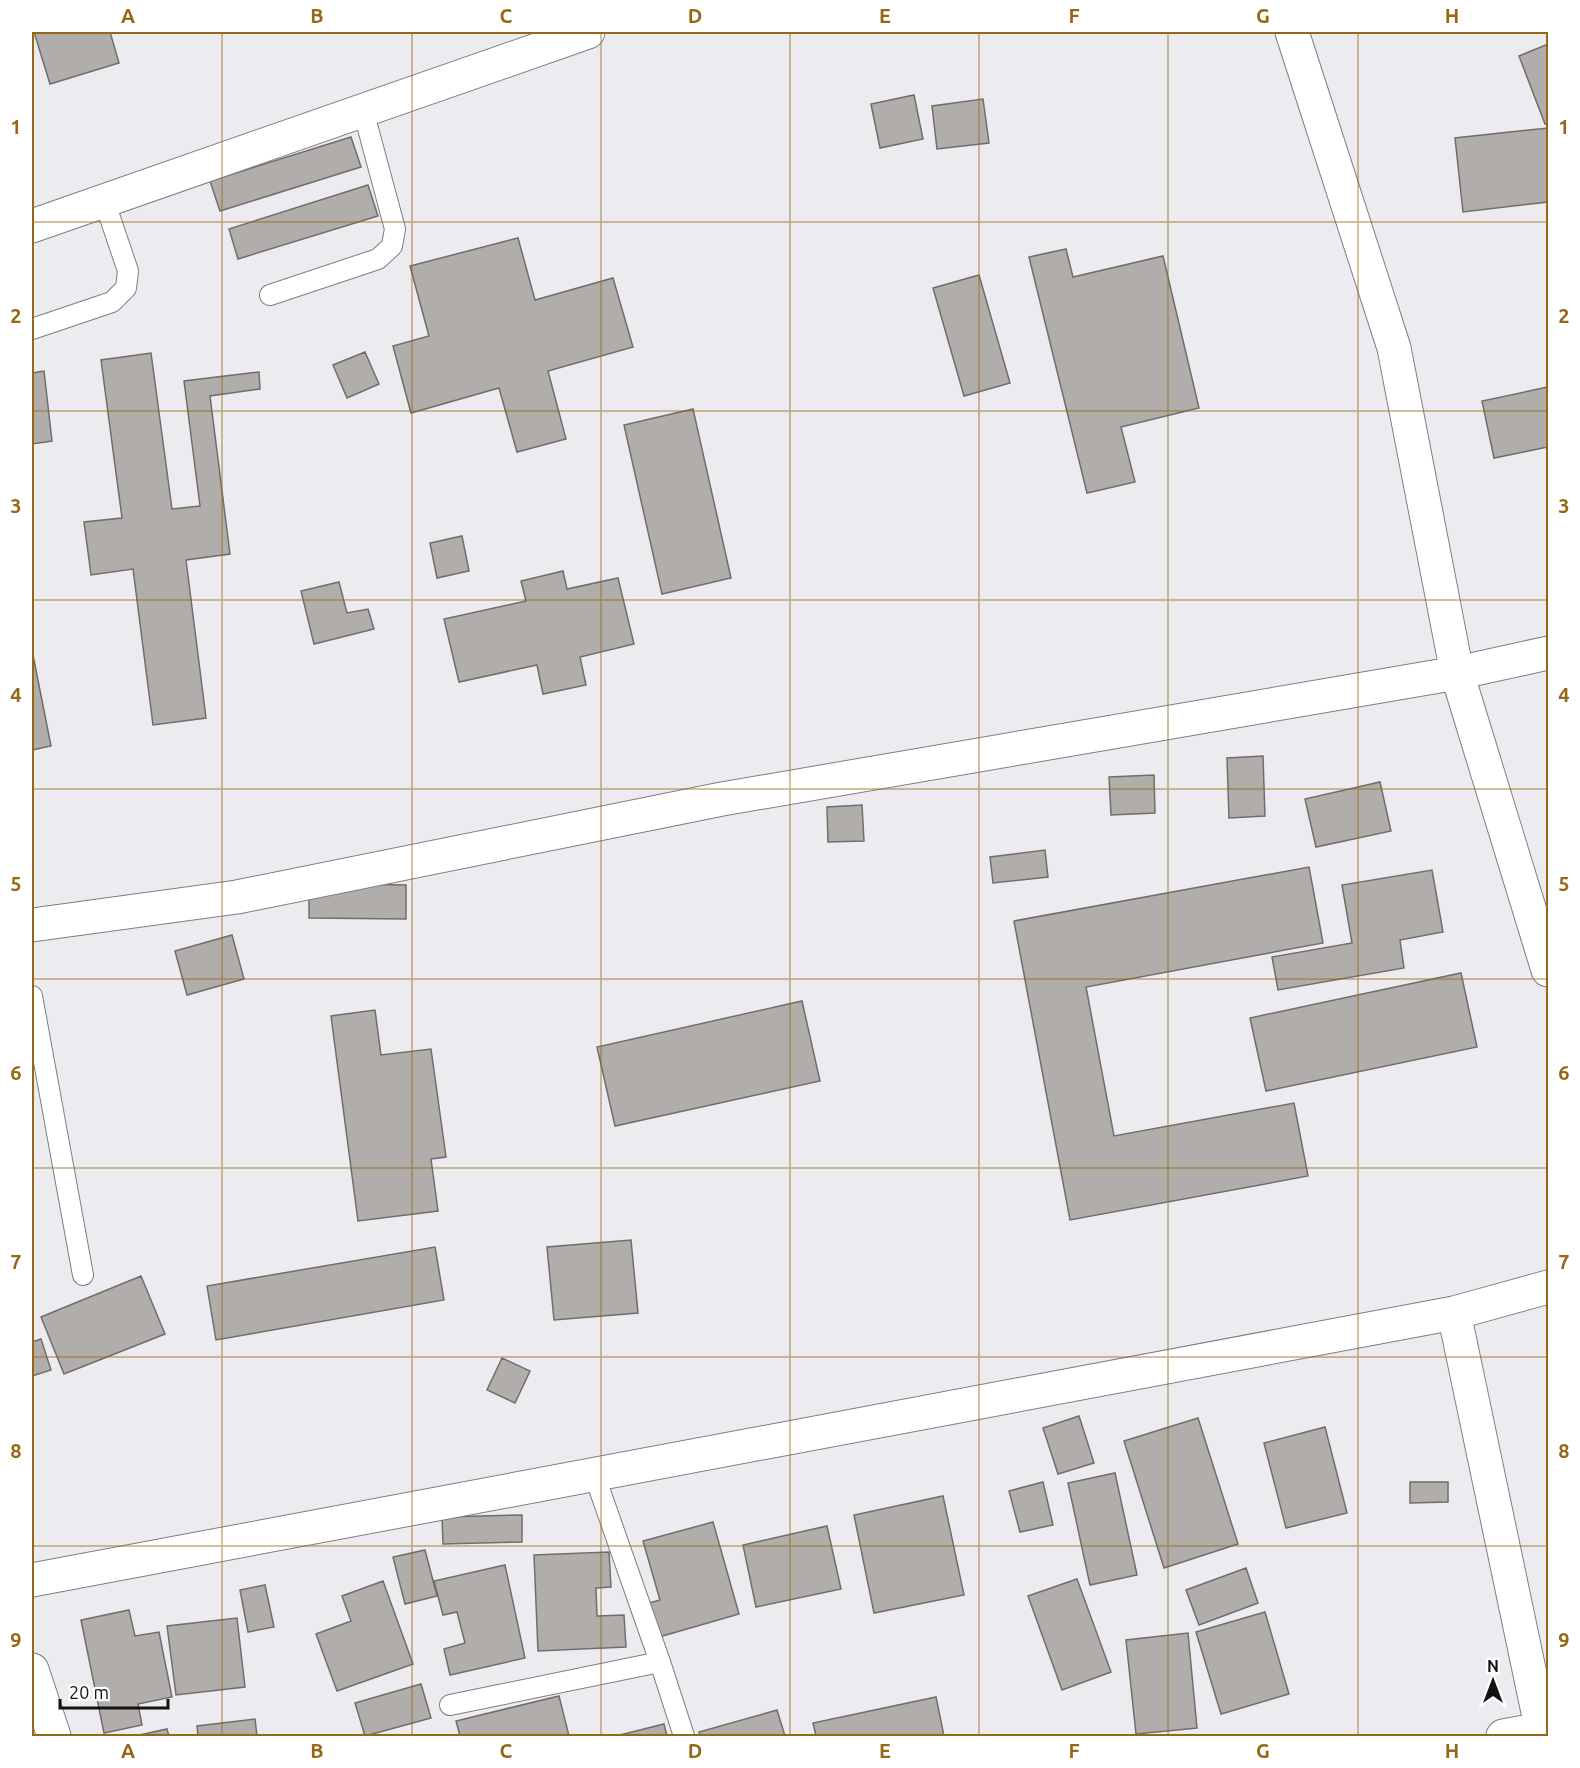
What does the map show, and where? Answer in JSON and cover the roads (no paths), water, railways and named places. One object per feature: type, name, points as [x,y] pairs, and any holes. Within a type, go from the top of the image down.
[{"type":"street","points":[[32,226],[588,32]]},
{"type":"street","points":[[1292,32],[1394,348],[1457,673],[1548,970]]},
{"type":"street","points":[[32,925],[237,897],[722,799],[1457,673],[1548,653]]},
{"type":"street","points":[[32,1580],[1454,1313],[1548,1287]]},
{"type":"street","points":[[1454,1313],[1542,1733],[1503,1737]]},
{"type":"street","points":[[32,1670],[54,1737]]},
{"type":"lane","points":[[270,295],[378,259],[392,246],[395,230],[363,110]]},
{"type":"lane","points":[[32,329],[112,302],[126,288],[128,271],[104,200]]},
{"type":"lane","points":[[32,996],[83,1275]]},
{"type":"lane","points":[[594,1474],[684,1737]]},
{"type":"lane","points":[[450,1705],[660,1662]]}]
